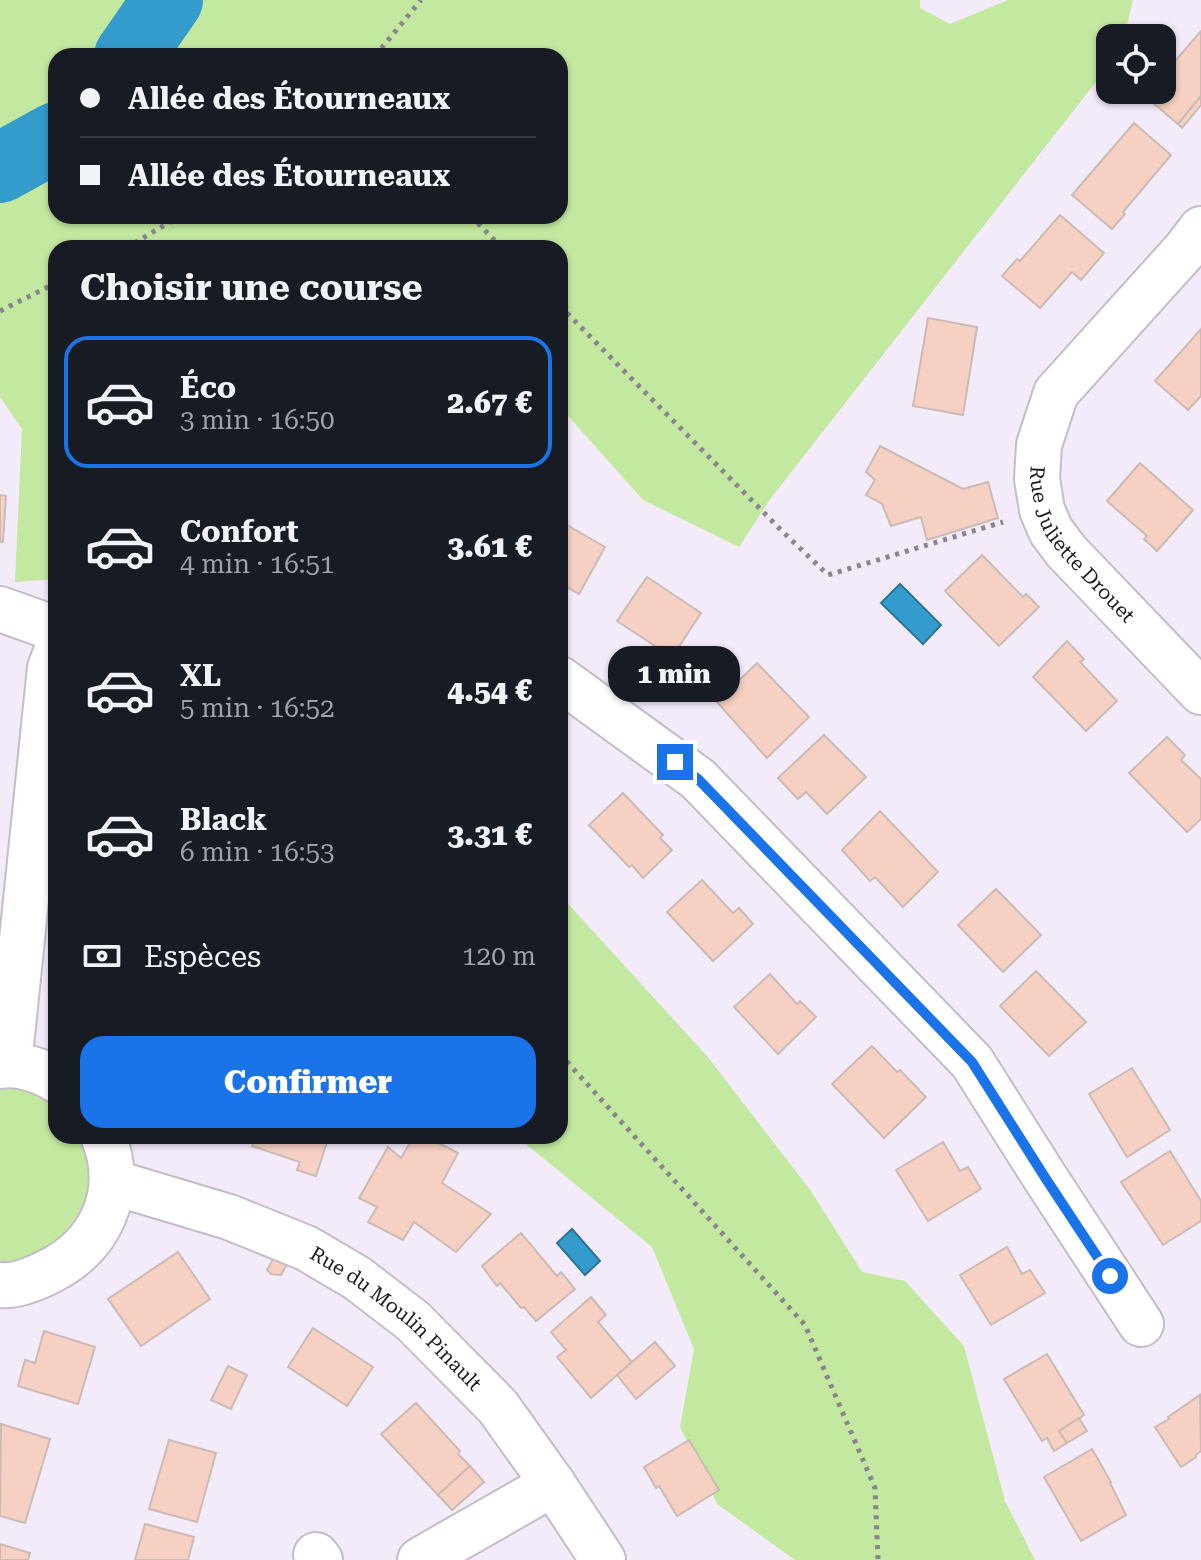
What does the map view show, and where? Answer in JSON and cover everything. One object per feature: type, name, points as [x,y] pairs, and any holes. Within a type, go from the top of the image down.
[{"type":"street","name":"Rue Juliette Drouet","points":[[1201,229],[1056,393],[1039,445],[1037,479],[1042,510],[1051,531],[1066,551],[1201,692]]},
{"type":"street","points":[[0,609],[48,626]]},
{"type":"street","points":[[568,685],[698,779],[972,1062],[1141,1324]]},
{"type":"street","points":[[48,686],[5,1066],[48,1075]]},
{"type":"street","points":[[0,1285],[7,1286],[38,1277],[67,1263],[91,1240],[106,1213],[112,1182],[106,1144]]},
{"type":"street","name":"Rue du Moulin Pinault","points":[[112,1182],[229,1217],[306,1248],[357,1278],[413,1321],[498,1407],[603,1560]]},
{"type":"street","points":[[420,1560],[553,1484]]},
{"type":"path","points":[[382,48],[421,0]]},
{"type":"path","points":[[142,240],[167,224]]},
{"type":"path","points":[[479,224],[494,240]]},
{"type":"path","points":[[0,311],[48,287]]},
{"type":"path","points":[[568,314],[828,575],[1042,510]]},
{"type":"path","points":[[568,1063],[805,1325],[875,1488],[878,1560]]},
{"type":"green space","points":[[0,0],[920,0],[920,8],[950,24],[1008,0],[1133,0],[1127,24],[1096,24],[1096,82],[771,498],[739,547],[643,500],[568,416],[568,240],[48,240],[48,580],[15,582],[22,429],[0,397]]},
{"type":"green space","points":[[568,904],[707,1056],[811,1191],[862,1272],[905,1281],[964,1346],[1005,1501],[1035,1560],[795,1560],[717,1504],[680,1427],[694,1349],[652,1247],[526,1144],[568,1144]]},
{"type":"green space","points":[[0,1078],[48,1089],[48,1144],[90,1144],[93,1213],[49,1259],[0,1267]]},
{"type":"water","points":[[900,584],[941,625],[923,644],[881,603]]},
{"type":"water","points":[[572,1229],[600,1261],[585,1275],[557,1243]]},
{"type":"building","points":[[1201,31],[1201,96],[1178,124],[1154,104],[1176,104],[1176,60]]},
{"type":"building","points":[[1201,96],[1201,105],[1182,128],[1178,124]]},
{"type":"building","points":[[1134,123],[1171,155],[1112,229],[1072,195]]},
{"type":"building","points":[[1060,215],[1104,253],[1081,280],[1072,272],[1040,308],[1002,276],[1017,259],[1020,261]]},
{"type":"building","points":[[928,318],[977,327],[963,415],[913,406]]},
{"type":"building","points":[[1201,329],[1201,396],[1188,410],[1155,381]]},
{"type":"building","points":[[880,446],[963,489],[988,482],[998,518],[927,540],[921,517],[891,526],[882,504],[866,495],[875,480],[866,472]]},
{"type":"building","points":[[1140,463],[1193,510],[1157,551],[1144,539],[1147,536],[1107,501]]},
{"type":"building","points":[[0,495],[6,496],[3,542],[0,542]]},
{"type":"building","points":[[568,526],[605,547],[579,594],[568,588]]},
{"type":"building","points":[[982,555],[1023,597],[1026,594],[1039,607],[999,646],[945,591]]},
{"type":"building","points":[[647,577],[701,613],[672,657],[617,621]]},
{"type":"building","points":[[1067,641],[1084,659],[1080,662],[1117,701],[1086,731],[1033,677]]},
{"type":"building","points":[[757,663],[809,717],[767,758],[717,702]]},
{"type":"building","points":[[824,735],[866,777],[827,814],[806,792],[798,799],[778,778]]},
{"type":"building","points":[[1167,737],[1185,755],[1181,760],[1201,779],[1201,819],[1187,832],[1129,773]]},
{"type":"building","points":[[623,793],[663,835],[660,838],[672,850],[643,878],[589,825]]},
{"type":"building","points":[[880,811],[938,872],[903,907],[875,877],[870,881],[842,850]]},
{"type":"building","points":[[702,880],[733,913],[739,908],[753,924],[713,961],[667,912]]},
{"type":"building","points":[[996,889],[1041,935],[1003,972],[958,925]]},
{"type":"building","points":[[1036,971],[1086,1022],[1049,1056],[1000,1006]]},
{"type":"building","points":[[770,974],[797,1004],[800,1001],[816,1017],[778,1054],[734,1007]]},
{"type":"building","points":[[872,1046],[926,1097],[884,1138],[832,1084]]},
{"type":"building","points":[[1132,1068],[1170,1130],[1127,1157],[1089,1094]]},
{"type":"building","points":[[943,1142],[960,1171],[968,1167],[981,1189],[928,1221],[896,1170]]},
{"type":"building","points":[[326,1144],[316,1176],[297,1170],[300,1162],[252,1146]]},
{"type":"building","points":[[409,1144],[441,1144],[458,1153],[442,1183],[491,1214],[456,1252],[414,1222],[403,1240],[368,1222],[377,1207],[359,1198],[388,1147],[401,1158]]},
{"type":"building","points":[[1170,1151],[1201,1201],[1201,1221],[1163,1245],[1121,1182]]},
{"type":"building","points":[[521,1233],[557,1276],[561,1272],[575,1289],[536,1321],[500,1283],[497,1286],[482,1266]]},
{"type":"building","points":[[1007,1247],[1022,1274],[1030,1270],[1045,1293],[991,1325],[960,1275]]},
{"type":"building","points":[[178,1252],[210,1299],[141,1346],[108,1299]]},
{"type":"building","points":[[274,1258],[287,1264],[281,1275],[271,1274],[267,1270]]},
{"type":"building","points":[[591,1297],[606,1315],[598,1322],[632,1362],[591,1398],[557,1357],[566,1350],[551,1332]]},
{"type":"building","points":[[313,1328],[373,1367],[347,1406],[288,1367]]},
{"type":"building","points":[[44,1331],[95,1347],[78,1404],[18,1386],[25,1360],[35,1363]]},
{"type":"building","points":[[655,1342],[675,1366],[636,1399],[617,1375]]},
{"type":"building","points":[[1047,1354],[1084,1415],[1059,1431],[1067,1443],[1054,1451],[1047,1438],[1042,1441],[1004,1379]]},
{"type":"building","points":[[228,1366],[247,1375],[231,1409],[211,1400]]},
{"type":"building","points":[[1200,1395],[1201,1451],[1181,1467],[1155,1427]]},
{"type":"building","points":[[416,1403],[470,1466],[438,1495],[381,1434]]},
{"type":"building","points":[[1079,1418],[1087,1431],[1067,1443],[1059,1431]]},
{"type":"building","points":[[1,1424],[50,1439],[25,1523],[0,1516]]},
{"type":"building","points":[[169,1440],[216,1453],[197,1522],[149,1509]]},
{"type":"building","points":[[689,1440],[719,1490],[677,1516],[644,1467]]},
{"type":"building","points":[[1092,1449],[1126,1515],[1081,1541],[1044,1477]]},
{"type":"building","points":[[470,1466],[484,1482],[452,1510],[438,1495]]},
{"type":"building","points":[[145,1524],[194,1537],[188,1560],[135,1560]]},
{"type":"building","points":[[0,1544],[30,1553],[28,1560],[0,1560]]},
{"type":"waterway","points":[[135,48],[168,0]]},
{"type":"waterway","points":[[0,168],[48,141]]},
{"type":"route","points":[[675,762],[698,779],[972,1062],[1110,1276]]}]
